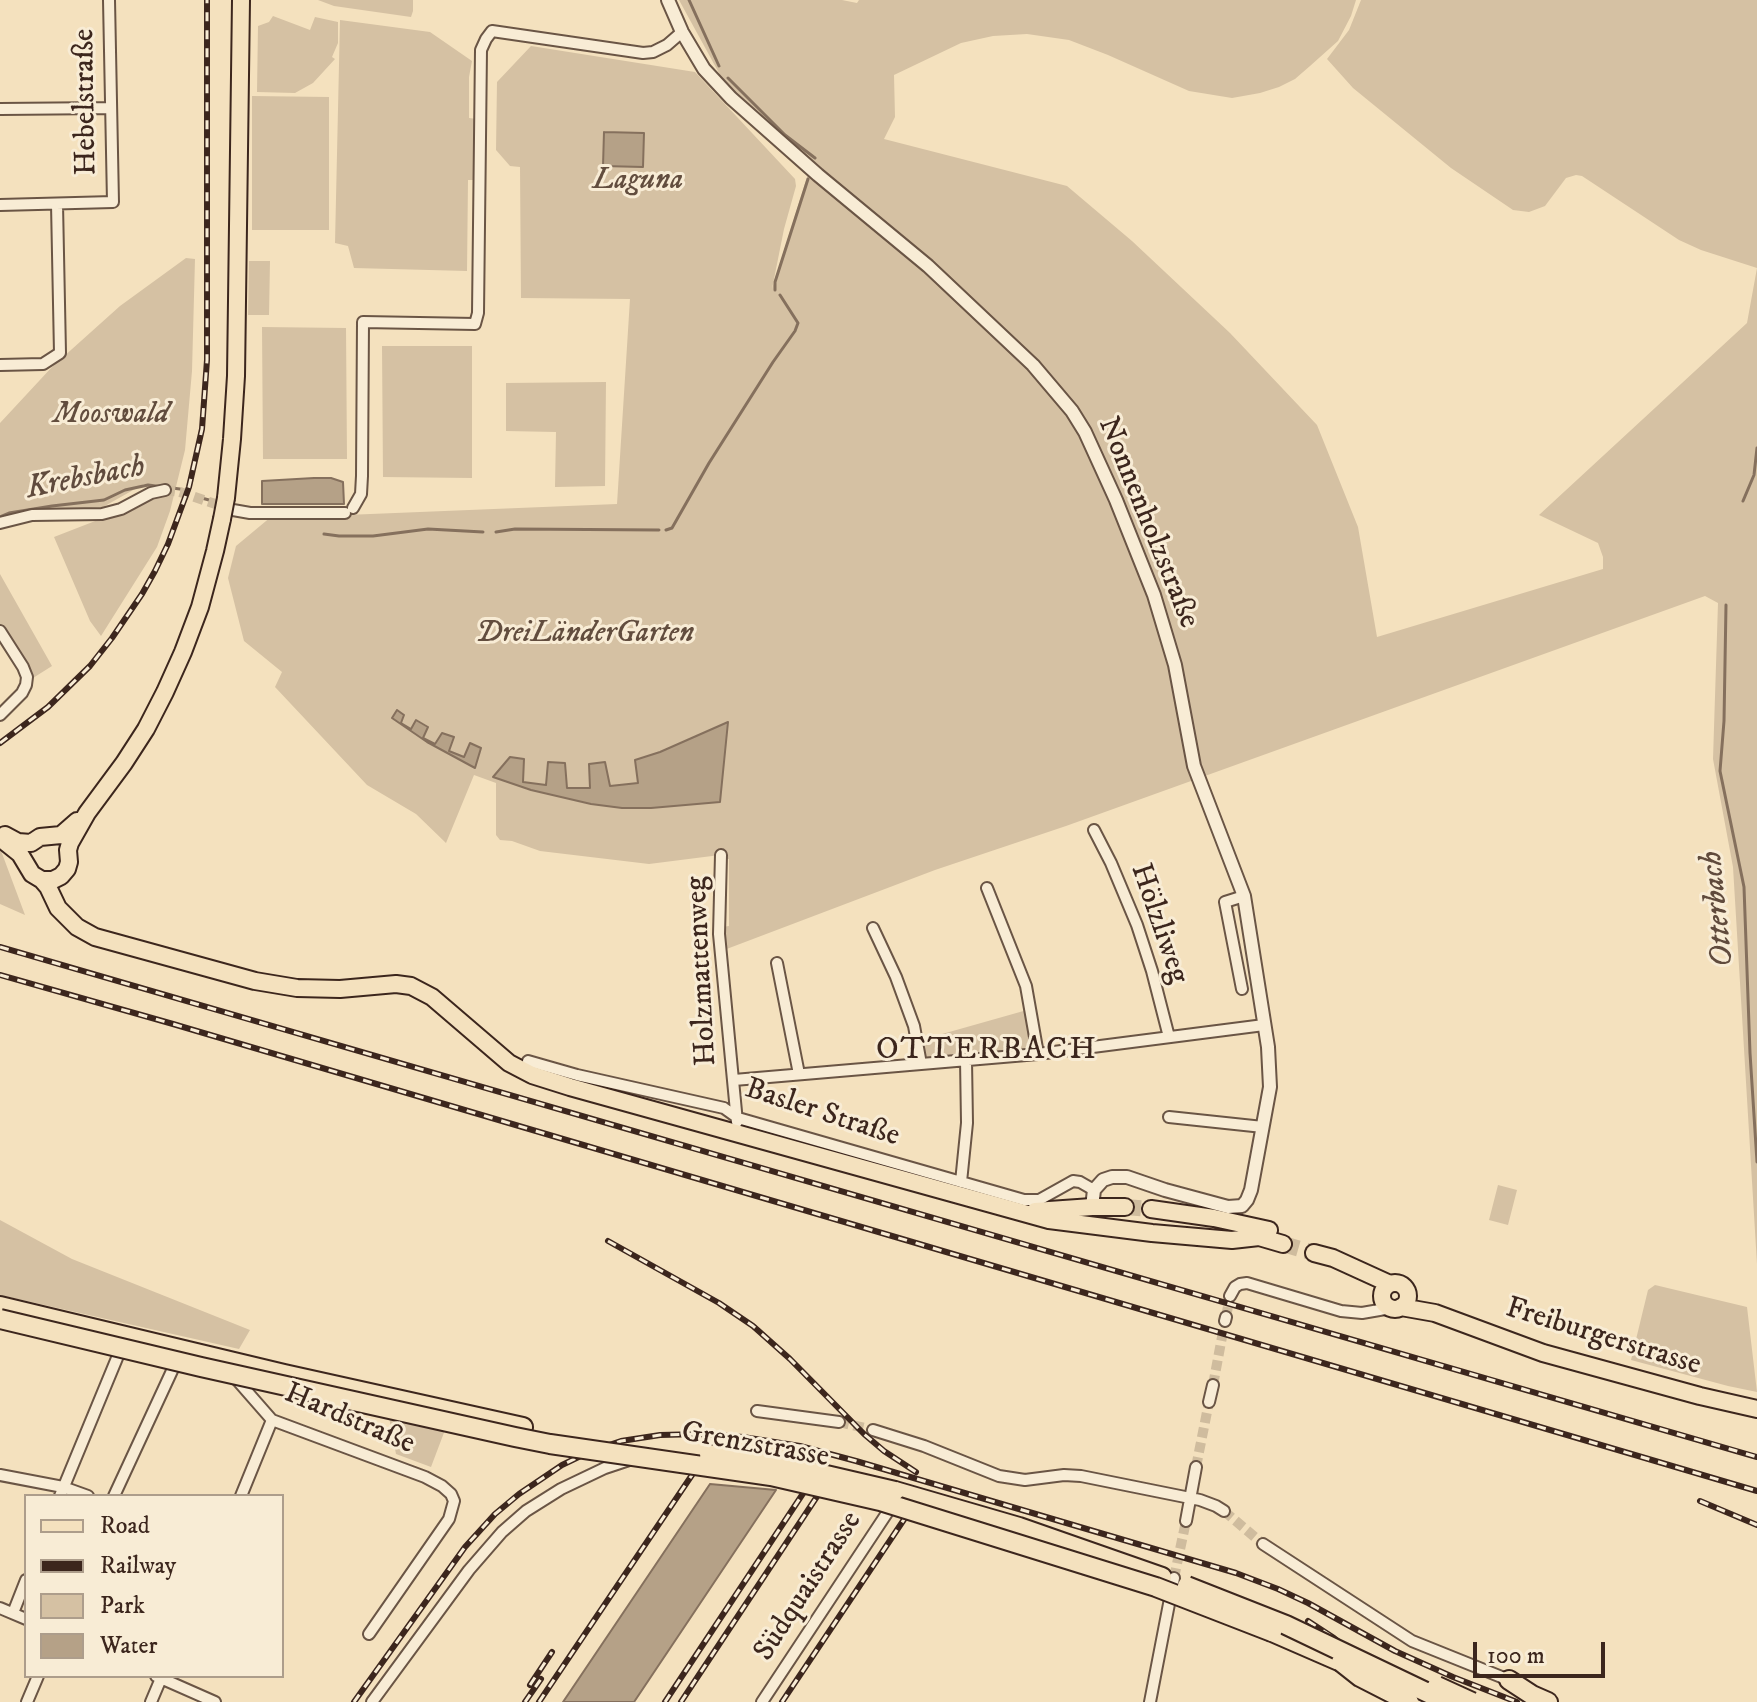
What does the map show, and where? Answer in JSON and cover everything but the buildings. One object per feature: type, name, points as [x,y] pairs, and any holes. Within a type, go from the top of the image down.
[{"type":"highway","points":[[0,1308],[519,1432],[550,1444],[771,1476],[917,1511],[1156,1587],[1339,1655],[1447,1702]]},
{"type":"highway","points":[[0,1319],[201,1367],[519,1432]]},
{"type":"highway","points":[[1339,1655],[1356,1650],[1472,1702]]},
{"type":"highway","points":[[1339,1655],[1360,1677],[1409,1702]]},
{"type":"highway","points":[[1339,1655],[1425,1702]]},
{"type":"highway","points":[[1509,1680],[1548,1702]]},
{"type":"main road","points":[[50,879],[68,867],[70,843],[87,813],[146,729],[171,679],[200,607],[227,509],[236,376],[241,0]]},
{"type":"main road","points":[[25,859],[31,843],[40,837],[61,835],[87,813]]},
{"type":"main road","points":[[0,835],[31,843]]},
{"type":"main road","points":[[0,835],[25,859],[32,874],[50,879],[60,894],[67,915],[77,927],[95,937],[255,981],[297,988],[411,986],[432,997],[498,1055],[532,1075],[630,1104],[736,1125],[988,1204],[1049,1220],[1152,1233],[1238,1232],[1285,1239]]},
{"type":"main road","points":[[54,837],[68,850]]},
{"type":"main road","points":[[1022,1212],[1093,1198],[1125,1207]]},
{"type":"main road","points":[[1091,1225],[1093,1198]]},
{"type":"main road","points":[[1151,1209],[1214,1218],[1238,1232]]},
{"type":"main road","name":"Freiburgerstrasse","points":[[1316,1249],[1372,1276],[1392,1298],[1543,1353],[1757,1409]]},
{"type":"street","name":"Hebelstraße","points":[[57,204],[113,202],[109,0]]},
{"type":"street","name":"Nonnenholzstraße","points":[[668,0],[704,69],[740,106],[829,185],[928,266],[1033,365],[1072,411],[1116,500],[1154,595],[1175,665],[1194,766],[1244,896],[1270,1076],[1251,1190],[1245,1203],[1239,1207],[1228,1207],[1127,1177],[1107,1178],[1098,1183],[1093,1198]]},
{"type":"street","points":[[227,509],[250,513],[349,510],[361,494],[363,322],[475,324],[478,313],[481,50],[492,31],[643,53],[667,45],[682,32]]},
{"type":"street","points":[[0,109],[110,108]]},
{"type":"street","points":[[0,205],[57,204],[60,353],[43,364],[0,365]]},
{"type":"street","points":[[0,523],[32,515],[102,514],[165,490]]},
{"type":"street","points":[[0,631],[27,677],[22,693],[0,715]]},
{"type":"street","name":"Hölzliweg","points":[[1094,830],[1137,925],[1169,1037]]},
{"type":"street","name":"Holzmattenweg","points":[[721,855],[719,934],[736,1125]]},
{"type":"street","points":[[987,888],[1026,986],[1038,1054]]},
{"type":"street","points":[[1242,989],[1225,902],[1244,896]]},
{"type":"street","points":[[873,928],[914,1026],[921,1064]]},
{"type":"street","points":[[777,963],[799,1074]]},
{"type":"street","points":[[734,1080],[1038,1054],[1264,1025]]},
{"type":"street","points":[[961,1182],[967,1123],[966,1060]]},
{"type":"street","name":"Basler Straße","points":[[528,1061],[724,1108],[736,1125],[1033,1201],[1073,1181],[1080,1182],[1093,1198]]},
{"type":"street","points":[[1169,1117],[1263,1127]]},
{"type":"street","points":[[1230,1296],[1238,1285],[1247,1283],[1350,1312],[1368,1312],[1392,1298]]},
{"type":"street","name":"Hardstraße","points":[[0,1308],[196,1357],[237,1380],[272,1420],[442,1486],[454,1501],[449,1519],[369,1634]]},
{"type":"street","points":[[0,1475],[62,1492],[124,1341]]},
{"type":"street","points":[[115,1494],[180,1353]]},
{"type":"street","points":[[1209,1402],[1213,1385]]},
{"type":"street","points":[[757,1411],[839,1422]]},
{"type":"street","points":[[242,1494],[272,1420]]},
{"type":"street","points":[[873,1430],[924,1446],[999,1476],[1025,1480],[1081,1476],[1208,1502],[1224,1511]]},
{"type":"street","name":"Grenzstrasse","points":[[372,1702],[469,1570],[502,1532],[526,1511],[561,1489],[605,1468],[650,1456],[680,1456],[757,1466],[896,1499],[1144,1578],[1173,1584],[1150,1702]]},
{"type":"street","points":[[1186,1521],[1196,1467]]},
{"type":"street","name":"Südquaistrasse","points":[[762,1702],[896,1499]]},
{"type":"street","points":[[1263,1544],[1406,1638],[1509,1680]]},
{"type":"street","points":[[13,1613],[24,1585]]},
{"type":"street","points":[[0,1608],[24,1618]]},
{"type":"street","points":[[27,1702],[37,1678]]},
{"type":"street","points":[[151,1702],[159,1678]]},
{"type":"street","points":[[161,1678],[215,1702]]},
{"type":"green space","points":[[318,0],[413,0],[413,11],[411,17],[334,6]]},
{"type":"green space","points":[[679,0],[842,0],[857,3],[859,0],[1356,0],[1338,41],[1295,79],[1260,93],[1232,98],[1189,91],[1069,40],[1027,34],[993,36],[961,43],[894,75],[895,117],[884,139],[1067,186],[1132,241],[1230,333],[1317,425],[1358,527],[1377,637],[1603,569],[1598,543],[1539,515],[1747,323],[1757,268],[1757,1264],[1733,867],[1713,759],[1718,603],[1705,596],[1066,826],[935,870],[724,950],[722,927],[729,926],[729,859],[721,859],[720,855],[649,864],[540,851],[500,840],[496,835],[496,783],[474,775],[446,843],[416,814],[367,785],[275,687],[282,672],[244,641],[228,578],[236,546],[272,516],[617,504],[630,299],[521,298],[520,167],[510,166],[496,150],[497,82],[531,46],[695,72],[795,179],[796,186],[772,289],[812,161],[725,84]],"holes":[[[397,710],[404,715],[401,723],[412,729],[417,720],[428,726],[422,738],[436,744],[453,737],[449,751],[465,757],[480,748],[475,767],[427,742],[392,718]],[[728,723],[720,802],[622,808],[531,790],[494,776],[524,760],[523,782],[546,785],[548,762],[566,788],[590,789],[589,764],[605,762],[610,786],[639,783],[635,760]]]},
{"type":"green space","points":[[1361,0],[1757,0],[1757,268],[1679,240],[1582,176],[1566,178],[1545,206],[1529,212],[1513,210],[1451,168],[1353,88],[1327,59],[1349,30]]},
{"type":"green space","points":[[273,16],[310,30],[315,17],[338,22],[338,43],[332,57],[335,59],[313,83],[295,93],[257,92],[258,26],[269,22]]},
{"type":"green space","points":[[340,20],[430,32],[472,61],[469,118],[477,119],[476,180],[468,180],[467,271],[354,268],[348,246],[335,243]]},
{"type":"green space","points":[[252,96],[329,97],[329,230],[252,230]]},
{"type":"green space","name":"Mooswald","points":[[186,258],[195,259],[192,371],[185,450],[170,511],[157,547],[101,636],[90,621],[54,537],[157,497],[160,485],[144,484],[103,507],[35,512],[0,520],[0,423],[52,367],[120,306]]},
{"type":"green space","points":[[249,261],[270,261],[269,315],[248,315]]},
{"type":"green space","points":[[262,327],[346,328],[347,459],[263,459]]},
{"type":"green space","points":[[382,346],[472,346],[472,478],[383,477]]},
{"type":"green space","points":[[606,382],[605,486],[555,487],[556,432],[506,431],[506,383]]},
{"type":"green space","points":[[0,574],[52,666],[33,678],[0,626]]},
{"type":"green space","points":[[0,848],[25,915],[0,904]]},
{"type":"green space","points":[[1027,1010],[1032,1050],[928,1059],[925,1055],[921,1040]]},
{"type":"green space","points":[[1498,1185],[1517,1190],[1508,1225],[1489,1220]]},
{"type":"green space","points":[[0,1220],[72,1259],[250,1330],[239,1349],[0,1295]]},
{"type":"green space","points":[[1655,1285],[1747,1307],[1757,1392],[1631,1360],[1648,1290]]},
{"type":"green space","points":[[389,1417],[445,1430],[431,1467],[396,1454]]},
{"type":"water","points":[[604,132],[644,133],[643,167],[603,166]]},
{"type":"water","points":[[314,478],[343,482],[344,504],[262,504],[262,481]]},
{"type":"water","points":[[397,710],[404,715],[401,723],[411,729],[416,720],[428,727],[423,738],[435,744],[442,733],[454,737],[449,751],[464,757],[470,743],[481,748],[475,768],[427,742],[392,718]]},
{"type":"water","points":[[728,722],[720,802],[622,808],[531,790],[493,777],[510,757],[524,759],[523,782],[546,785],[548,762],[565,763],[567,788],[590,788],[589,764],[605,762],[610,786],[638,783],[635,760]]},
{"type":"water","points":[[710,1484],[776,1490],[634,1702],[563,1702]]},
{"type":"waterway","points":[[689,0],[719,66]]},
{"type":"waterway","points":[[728,78],[785,135],[815,158]]},
{"type":"waterway","points":[[775,290],[808,179]]},
{"type":"waterway","points":[[666,530],[672,528],[709,463],[795,331],[798,323],[780,295]]},
{"type":"waterway","name":"Otterbach","points":[[1743,501],[1754,475],[1757,448]]},
{"type":"waterway","name":"Krebsbach","points":[[0,517],[9,513],[104,500],[125,490],[148,485],[180,489]]},
{"type":"waterway","points":[[198,497],[220,503]]},
{"type":"waterway","points":[[324,534],[373,536],[428,529],[483,532]]},
{"type":"waterway","points":[[496,532],[515,529],[659,530]]},
{"type":"waterway","name":"Otterbach","points":[[1726,605],[1720,771],[1744,887],[1757,1162]]},
{"type":"tunnel","points":[[165,490],[227,508]]},
{"type":"tunnel","points":[[1125,1207],[1151,1209]]},
{"type":"tunnel","points":[[1283,1244],[1314,1253]]},
{"type":"tunnel","points":[[1226,1317],[1230,1296]]},
{"type":"tunnel","points":[[1213,1385],[1225,1321]]},
{"type":"tunnel","points":[[1196,1467],[1209,1402]]},
{"type":"tunnel","points":[[839,1422],[873,1430]]},
{"type":"tunnel","points":[[1224,1511],[1263,1544]]},
{"type":"tunnel","points":[[1174,1578],[1186,1521]]},
{"type":"railway","points":[[0,743],[48,707],[90,666],[112,638],[155,571],[189,487],[202,429],[207,360],[207,0]]},
{"type":"railway","points":[[0,947],[1757,1457]]},
{"type":"railway","points":[[0,975],[1757,1491]]},
{"type":"railway","points":[[608,1241],[719,1303],[753,1326],[864,1434],[916,1472]]},
{"type":"railway","points":[[354,1702],[465,1547],[495,1514],[519,1494],[562,1465],[621,1441],[660,1435],[701,1434],[800,1446],[1236,1573],[1308,1603],[1395,1651],[1517,1702]]},
{"type":"railway","points":[[539,1702],[694,1472]]},
{"type":"railway","points":[[665,1702],[804,1492]]},
{"type":"railway","points":[[681,1702],[818,1495]]},
{"type":"railway","points":[[1700,1501],[1757,1525]]},
{"type":"railway","points":[[782,1702],[905,1518]]},
{"type":"railway","points":[[1308,1621],[1334,1638],[1409,1702]]},
{"type":"railway","points":[[530,1685],[552,1652]]},
{"type":"railway","points":[[525,1702],[541,1679]]},
{"type":"district","name":"OTTERBACH","points":[[987,1051]]},
{"type":"park label","name":"Laguna","points":[[638,182]]},
{"type":"park label","name":"DreiLänderGarten","points":[[585,635]]}]
